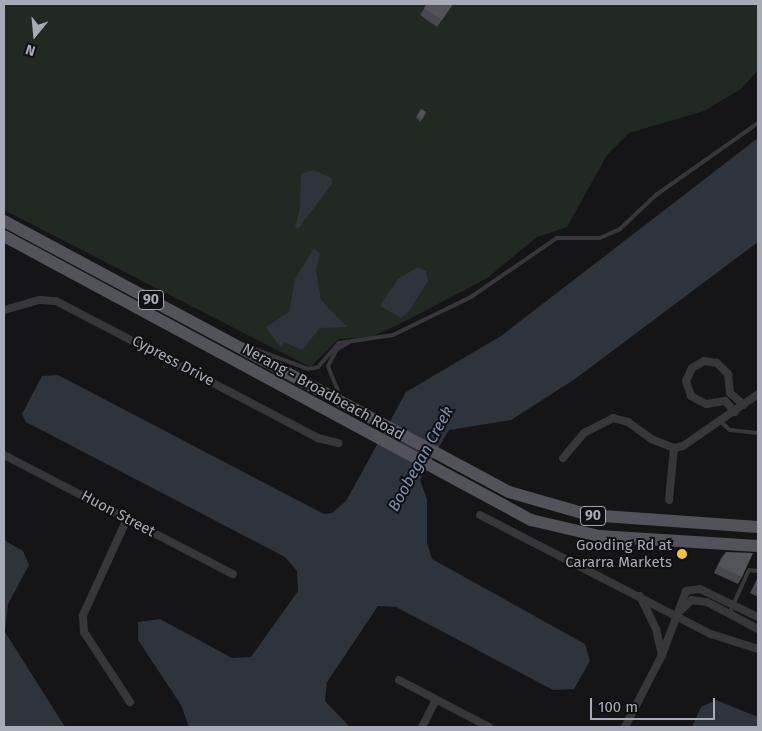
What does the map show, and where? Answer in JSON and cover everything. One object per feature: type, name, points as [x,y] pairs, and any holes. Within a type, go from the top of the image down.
[{"type":"main road","name":"Nerang - Broadbeach Road","points":[[4,221],[380,425],[509,492],[565,511],[758,527]]},
{"type":"main road","name":"Nerang - Broadbeach Road","points":[[4,236],[372,439],[517,514],[562,529],[620,538],[758,546]]},
{"type":"street","name":"Cypress Drive","points":[[4,310],[56,301],[318,438],[338,443]]},
{"type":"street","points":[[735,412],[725,401],[706,404],[691,396],[686,381],[692,368],[704,361],[717,363],[728,374],[730,393],[744,405]]},
{"type":"street","points":[[563,458],[584,433],[604,420],[619,419],[651,439],[674,448],[693,443],[758,394]]},
{"type":"street","points":[[669,500],[674,448]]},
{"type":"street","name":"Huon Street","points":[[4,455],[232,574]]},
{"type":"street","points":[[480,515],[639,595],[676,616],[758,649]]},
{"type":"street","points":[[127,519],[83,615],[84,632],[130,702]]},
{"type":"street","points":[[625,727],[662,655],[676,616],[690,588],[734,604],[758,616]]},
{"type":"street","points":[[639,595],[656,629],[662,655]]},
{"type":"street","points":[[676,616],[692,600],[729,614],[758,629]]},
{"type":"street","points":[[399,680],[489,727]]},
{"type":"street","points":[[422,727],[436,699]]},
{"type":"lane","points":[[318,367],[336,345],[393,335],[472,297],[556,238],[600,238],[620,229],[656,195],[758,124]]},
{"type":"lane","points":[[328,373],[337,349],[350,342]]},
{"type":"lane","points":[[231,344],[254,346],[299,368],[318,367],[328,373],[347,407]]},
{"type":"lane","points":[[721,422],[730,430],[758,433]]},
{"type":"lane","points":[[729,614],[749,570],[758,571]]},
{"type":"shaded area","points":[[4,4],[758,4],[758,70],[741,89],[704,111],[629,133],[607,155],[567,227],[537,237],[487,278],[406,321],[371,337],[339,339],[310,367],[4,210]]},
{"type":"water","name":"Boobegan Creek","points":[[758,138],[758,242],[575,379],[511,420],[449,430],[420,480],[427,499],[427,543],[432,559],[585,644],[590,661],[574,689],[553,690],[396,607],[378,606],[327,682],[325,701],[350,727],[189,727],[181,705],[138,640],[138,622],[160,619],[232,658],[251,657],[298,591],[297,571],[285,557],[26,422],[22,414],[42,376],[58,375],[324,514],[332,513],[346,501],[406,392],[501,336]]},
{"type":"water","points":[[313,170],[332,178],[332,184],[298,229],[295,227],[300,208],[301,174]]},
{"type":"water","points":[[314,248],[320,254],[316,270],[321,300],[347,327],[320,328],[302,350],[284,342],[281,348],[266,327],[289,312],[295,279]]},
{"type":"water","points":[[418,267],[426,271],[428,281],[408,312],[401,318],[380,306],[398,279]]},
{"type":"water","points":[[4,540],[23,551],[29,565],[8,604],[5,632],[65,727],[4,727]]},
{"type":"water","points":[[716,700],[758,717],[758,727],[692,727],[701,707]]},
{"type":"building","points":[[427,4],[453,4],[442,20],[424,8]]},
{"type":"building","points":[[421,109],[426,112],[422,120],[418,115]]},
{"type":"building","points":[[726,552],[753,553],[742,577],[718,566]]},
{"type":"place","name":"Gooding Rd at Cararra Markets","points":[[682,554]]}]
